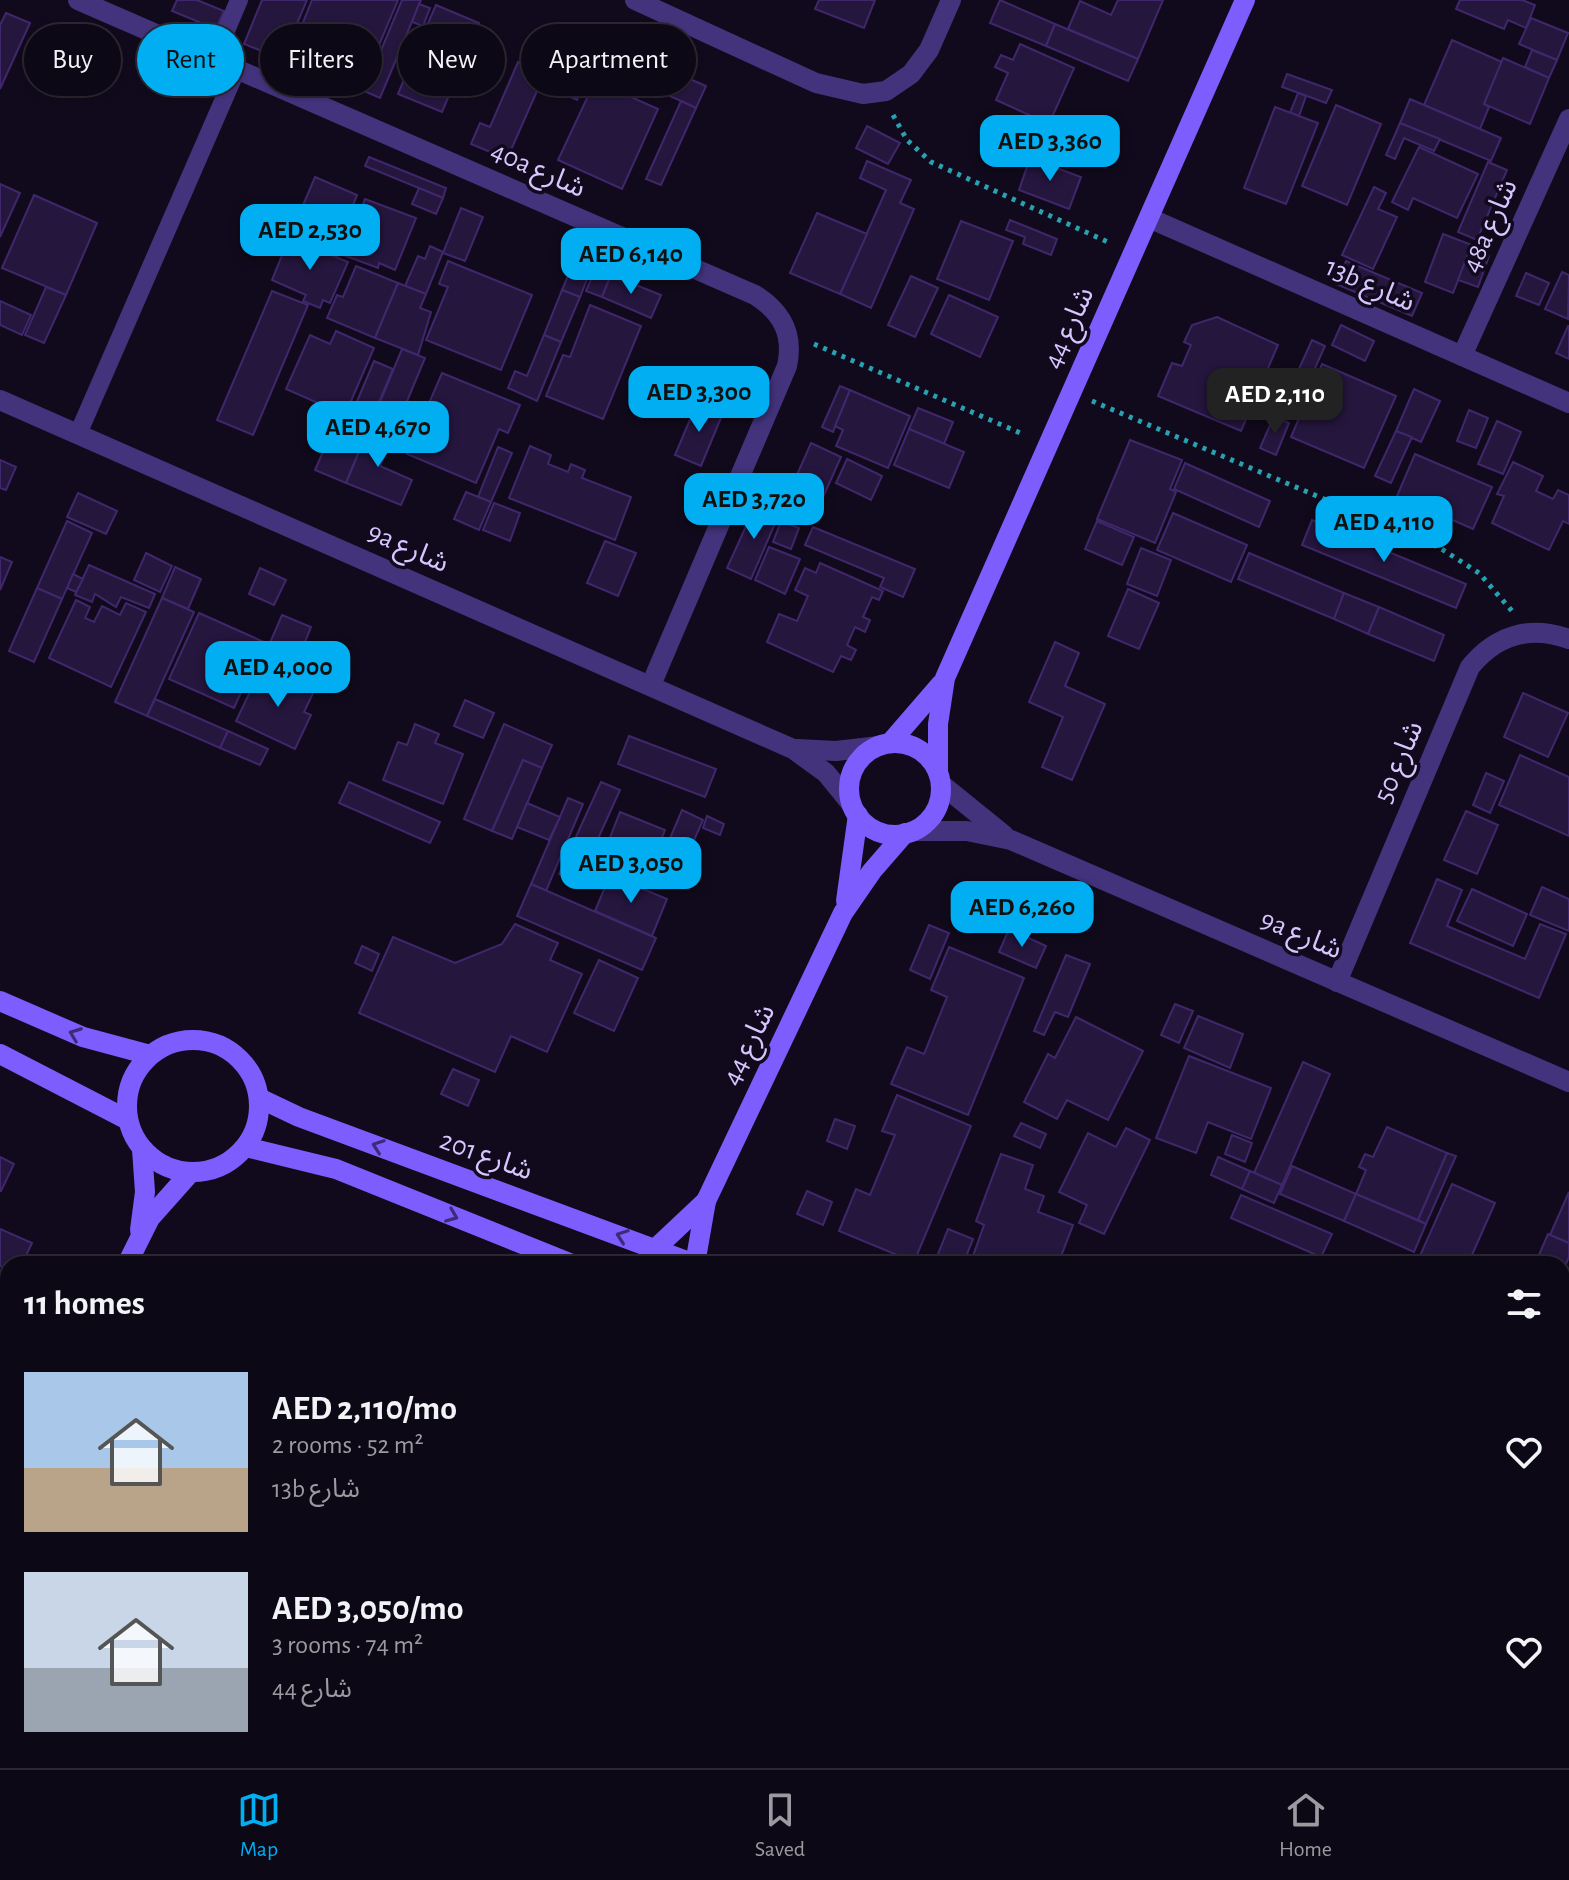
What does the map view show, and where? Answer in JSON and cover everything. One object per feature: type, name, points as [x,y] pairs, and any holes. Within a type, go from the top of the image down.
[{"type":"street","name":"40a شارع","points":[[78,0],[137,26]]},
{"type":"street","points":[[635,0],[816,83],[851,93],[886,91],[900,84],[921,63],[951,0]]},
{"type":"street","name":"شارع 44","points":[[940,778],[938,724],[945,678],[1245,0]]},
{"type":"street","name":"40a شارع","points":[[244,72],[755,295],[778,314],[789,340]]},
{"type":"street","name":"48a شارع","points":[[1462,356],[1569,119]]},
{"type":"street","name":"13b شارع","points":[[1149,218],[1569,403]]},
{"type":"street","points":[[651,685],[787,366],[789,340]]},
{"type":"street","name":"9a شارع","points":[[0,400],[793,749],[826,773],[855,810]]},
{"type":"street","points":[[1524,633],[1539,631],[1569,639]]},
{"type":"street","name":"شارع 50","points":[[1337,982],[1470,667],[1494,643],[1524,633]]},
{"type":"street","name":"شارع 44","points":[[884,744],[945,678]]},
{"type":"street","points":[[884,744],[914,746],[933,761],[940,778],[937,807],[931,817],[908,832],[884,833],[855,810],[849,793],[853,770],[860,760],[884,744]]},
{"type":"street","name":"9a شارع","points":[[793,749],[836,751],[884,744]]},
{"type":"street","name":"9a شارع","points":[[940,778],[1011,840]]},
{"type":"street","name":"شارع 44","points":[[843,913],[855,810]]},
{"type":"street","name":"9a شارع","points":[[908,832],[967,831],[1011,840],[1569,1082]]},
{"type":"street","name":"شارع 44","points":[[696,1256],[706,1201],[843,913],[872,871],[908,832]]},
{"type":"street","points":[[0,1001],[83,1037],[150,1055]]},
{"type":"street","points":[[130,1256],[139,1234],[145,1192],[142,1149],[128,1120],[128,1092],[132,1078],[150,1055],[179,1041],[194,1040],[224,1048],[248,1069],[259,1098],[254,1132],[246,1147],[221,1166],[190,1173],[163,1166],[142,1149]]},
{"type":"street","points":[[0,1054],[55,1079],[128,1120]]},
{"type":"street","name":"شارع 201","points":[[259,1098],[299,1117],[674,1256]]},
{"type":"street","points":[[246,1147],[336,1169],[552,1256]]},
{"type":"street","points":[[139,1234],[190,1173]]},
{"type":"street","name":"شارع 44","points":[[655,1249],[706,1201]]},
{"type":"lane","points":[[229,24],[239,0]]},
{"type":"lane","points":[[78,434],[225,96]]},
{"type":"path","points":[[886,91],[897,125],[907,140],[931,162],[1133,253]]},
{"type":"path","points":[[789,340],[828,348],[1048,446]]},
{"type":"path","points":[[1072,392],[1440,548],[1470,566],[1497,591],[1524,633]]},
{"type":"building","points":[[177,0],[197,0],[224,11],[218,24],[204,24],[172,11]]},
{"type":"building","points":[[262,0],[307,0],[297,24],[260,24],[260,50],[244,44]]},
{"type":"building","points":[[312,0],[398,0],[382,38],[382,24],[302,24]]},
{"type":"building","points":[[402,0],[421,0],[411,24],[398,24],[398,55],[382,93],[382,48]]},
{"type":"building","points":[[819,0],[875,0],[864,28],[815,9]]},
{"type":"building","points":[[1000,0],[1055,24],[1046,46],[990,23]]},
{"type":"building","points":[[1118,0],[1163,0],[1138,59],[1068,29],[1080,1],[1111,15]]},
{"type":"building","points":[[1460,0],[1522,0],[1535,5],[1526,28],[1508,20],[1504,29],[1456,9]]},
{"type":"building","points":[[419,4],[430,8],[424,24],[412,22]]},
{"type":"building","points":[[436,5],[479,23],[479,24],[428,24]]},
{"type":"building","points":[[6,13],[30,23],[24,24],[24,36],[0,89],[0,25]]},
{"type":"building","points":[[1531,18],[1568,33],[1557,60],[1519,44]]},
{"type":"building","points":[[1055,24],[1138,59],[1128,81],[1046,46]]},
{"type":"building","points":[[1452,40],[1502,62],[1484,104],[1489,107],[1480,129],[1424,105]]},
{"type":"building","points":[[1020,44],[1074,68],[1049,124],[996,100],[1008,73],[995,67],[1001,55],[1013,60]]},
{"type":"building","points":[[1532,50],[1557,60],[1549,78],[1525,67]]},
{"type":"building","points":[[1503,58],[1549,78],[1530,124],[1484,104]]},
{"type":"building","points":[[518,62],[521,63],[521,96],[535,96],[507,159],[471,144],[480,123],[490,127]]},
{"type":"building","points":[[1287,74],[1332,90],[1326,103],[1282,87]]},
{"type":"building","points":[[696,82],[706,86],[696,108],[670,96],[696,96]]},
{"type":"building","points":[[1298,93],[1306,96],[1299,116],[1290,113]]},
{"type":"building","points":[[403,96],[449,96],[442,112]]},
{"type":"building","points":[[588,96],[629,96],[658,109],[622,189],[558,160]]},
{"type":"building","points":[[1410,99],[1501,138],[1491,161],[1400,123]]},
{"type":"building","points":[[681,101],[696,108],[661,185],[646,179]]},
{"type":"building","points":[[1336,105],[1381,124],[1347,205],[1302,186]]},
{"type":"building","points":[[1275,107],[1318,123],[1286,204],[1244,188]]},
{"type":"building","points":[[1400,123],[1440,139],[1434,151],[1404,138],[1395,159],[1386,155]]},
{"type":"building","points":[[867,126],[900,143],[888,164],[856,148]]},
{"type":"building","points":[[1419,147],[1478,174],[1457,218],[1413,198],[1408,210],[1392,202]]},
{"type":"building","points":[[369,157],[446,188],[443,198],[365,166]]},
{"type":"building","points":[[1030,158],[1081,177],[1069,209],[1019,190]]},
{"type":"building","points":[[867,161],[911,180],[900,203],[914,209],[871,308],[840,294],[886,190],[860,178]]},
{"type":"building","points":[[1488,162],[1507,170],[1477,240],[1458,232]]},
{"type":"building","points":[[315,177],[357,195],[343,230],[348,232],[337,257],[289,238]]},
{"type":"building","points":[[0,184],[20,193],[0,237]]},
{"type":"building","points":[[1374,187],[1386,193],[1378,209],[1397,217],[1373,269],[1342,255]]},
{"type":"building","points":[[419,188],[443,198],[436,214],[412,204]]},
{"type":"building","points":[[34,195],[97,223],[66,295],[2,268]]},
{"type":"building","points":[[365,199],[416,218],[395,270],[379,263],[378,268],[343,255]]},
{"type":"building","points":[[461,208],[483,217],[465,261],[443,253]]},
{"type":"building","points":[[817,213],[867,234],[840,294],[790,273]]},
{"type":"building","points":[[1010,220],[1057,239],[1051,255],[1023,244],[1025,237],[1006,230]]},
{"type":"building","points":[[961,221],[1013,241],[989,300],[937,279]]},
{"type":"building","points":[[1443,234],[1472,245],[1453,293],[1425,282]]},
{"type":"building","points":[[289,238],[348,262],[330,303],[323,300],[320,308],[303,301],[306,295],[272,280]]},
{"type":"building","points":[[430,246],[443,252],[426,294],[405,286],[418,256],[425,259]]},
{"type":"building","points":[[1470,249],[1489,256],[1478,287],[1458,280]]},
{"type":"building","points":[[576,257],[593,264],[580,297],[562,290]]},
{"type":"building","points":[[448,261],[532,295],[501,370],[426,340],[448,287],[439,284]]},
{"type":"building","points":[[1346,261],[1422,293],[1412,316],[1336,284]]},
{"type":"building","points":[[356,266],[398,283],[375,338],[327,318],[337,295],[343,297]]},
{"type":"building","points":[[596,268],[611,275],[602,297],[586,291]]},
{"type":"building","points":[[1562,272],[1569,275],[1568,319],[1545,309]]},
{"type":"building","points":[[1526,273],[1549,283],[1539,305],[1516,296]]},
{"type":"building","points":[[611,275],[661,295],[651,318],[602,297]]},
{"type":"building","points":[[911,276],[938,288],[915,337],[888,325]]},
{"type":"building","points":[[398,283],[426,294],[420,308],[431,312],[418,355],[375,338]]},
{"type":"building","points":[[46,287],[66,295],[44,343],[25,335]]},
{"type":"building","points":[[562,290],[580,297],[561,342],[544,335]]},
{"type":"building","points":[[272,291],[308,305],[253,435],[217,420]]},
{"type":"building","points":[[949,295],[998,317],[980,357],[931,334]]},
{"type":"building","points":[[0,301],[31,315],[22,335],[0,325]]},
{"type":"building","points":[[590,305],[641,326],[603,419],[546,396],[563,355],[570,357]]},
{"type":"building","points":[[1217,317],[1278,345],[1241,431],[1158,396],[1172,363],[1182,366],[1191,345],[1184,342],[1192,325]]},
{"type":"building","points":[[1341,325],[1374,341],[1365,361],[1332,345]]},
{"type":"building","points":[[1569,326],[1569,359],[1556,353]]},
{"type":"building","points":[[336,331],[374,348],[345,415],[286,389],[310,335],[330,344]]},
{"type":"building","points":[[544,335],[561,342],[537,401],[508,388],[515,371],[527,376]]},
{"type":"building","points":[[1312,340],[1325,346],[1311,377],[1298,371]]},
{"type":"building","points":[[402,349],[425,358],[393,435],[370,426]]},
{"type":"building","points":[[374,361],[393,369],[374,414],[355,406]]},
{"type":"building","points":[[1322,364],[1396,396],[1364,468],[1291,437]]},
{"type":"building","points":[[442,373],[520,405],[508,433],[499,429],[476,483],[407,454]]},
{"type":"building","points":[[1291,374],[1306,380],[1289,419],[1274,413]]},
{"type":"building","points":[[707,381],[732,390],[724,410],[699,400]]},
{"type":"building","points":[[840,386],[850,390],[833,432],[822,427]]},
{"type":"building","points":[[1414,389],[1440,401],[1421,442],[1396,431]]},
{"type":"building","points":[[850,390],[910,416],[888,468],[836,446],[843,430],[835,426]]},
{"type":"building","points":[[697,403],[723,413],[701,466],[675,455]]},
{"type":"building","points":[[355,406],[374,414],[346,483],[315,470],[332,431],[343,435]]},
{"type":"building","points":[[918,408],[953,422],[944,444],[909,429]]},
{"type":"building","points":[[1469,410],[1488,418],[1476,448],[1457,441]]},
{"type":"building","points":[[1274,416],[1289,423],[1276,455],[1260,448]]},
{"type":"building","points":[[1497,421],[1521,432],[1503,474],[1478,464]]},
{"type":"building","points":[[370,426],[393,435],[380,466],[412,480],[401,505],[346,483]]},
{"type":"building","points":[[909,429],[964,452],[949,488],[894,465]]},
{"type":"building","points":[[1396,431],[1412,437],[1391,483],[1375,476]]},
{"type":"building","points":[[1130,440],[1182,460],[1170,489],[1176,492],[1155,543],[1097,519]]},
{"type":"building","points":[[811,443],[841,457],[811,524],[781,511]]},
{"type":"building","points":[[530,446],[551,455],[548,464],[568,472],[571,464],[585,470],[582,478],[631,497],[615,540],[509,498]]},
{"type":"building","points":[[498,447],[512,453],[491,502],[478,497]]},
{"type":"building","points":[[1415,454],[1492,487],[1473,529],[1397,496]]},
{"type":"building","points":[[847,459],[882,476],[871,500],[836,483]]},
{"type":"building","points":[[0,460],[16,467],[6,490],[0,488]]},
{"type":"building","points":[[1513,462],[1543,476],[1536,491],[1553,499],[1558,490],[1569,495],[1569,524],[1563,521],[1549,550],[1492,523],[1504,496],[1497,494]]},
{"type":"building","points":[[1185,463],[1270,501],[1259,527],[1174,489]]},
{"type":"building","points":[[466,492],[491,502],[479,530],[454,519]]},
{"type":"building","points":[[78,493],[117,511],[106,534],[67,517]]},
{"type":"building","points":[[757,502],[780,512],[751,579],[727,568]]},
{"type":"building","points":[[494,503],[520,513],[510,541],[483,530]]},
{"type":"building","points":[[1173,513],[1247,545],[1231,582],[1157,550]]},
{"type":"building","points":[[1312,520],[1466,584],[1456,608],[1302,545]]},
{"type":"building","points":[[67,521],[92,533],[62,599],[37,588]]},
{"type":"building","points":[[781,521],[799,528],[791,549],[773,542]]},
{"type":"building","points":[[1097,521],[1134,537],[1122,565],[1085,549]]},
{"type":"building","points":[[813,527],[915,569],[903,597],[880,587],[884,578],[805,545]]},
{"type":"building","points":[[605,541],[636,553],[618,596],[587,583]]},
{"type":"building","points":[[769,547],[800,559],[785,594],[755,580]]},
{"type":"building","points":[[1141,548],[1171,560],[1157,596],[1127,584]]},
{"type":"building","points":[[146,553],[172,566],[160,592],[134,580]]},
{"type":"building","points":[[1249,553],[1344,593],[1334,619],[1238,579]]},
{"type":"building","points":[[0,557],[12,562],[0,590]]},
{"type":"building","points":[[820,563],[883,591],[879,600],[872,597],[863,617],[870,620],[865,632],[855,627],[847,645],[856,650],[851,660],[841,656],[833,672],[767,642],[779,614],[797,621],[808,596],[795,590],[805,568],[816,573]]},
{"type":"building","points":[[89,565],[155,594],[149,608],[121,597],[116,607],[95,594],[92,602],[75,595]]},
{"type":"building","points":[[175,567],[201,579],[188,609],[162,598]]},
{"type":"building","points":[[260,568],[286,580],[274,605],[249,594]]},
{"type":"building","points":[[73,574],[83,579],[76,592],[67,588]]},
{"type":"building","points":[[37,588],[62,599],[34,662],[9,651]]},
{"type":"building","points":[[1128,589],[1159,603],[1139,649],[1108,636]]},
{"type":"building","points":[[1344,593],[1379,607],[1368,634],[1334,619]]},
{"type":"building","points":[[162,598],[194,612],[147,716],[115,702]]},
{"type":"building","points":[[76,600],[90,607],[85,618],[94,622],[102,606],[120,615],[126,603],[146,612],[111,687],[49,658]]},
{"type":"building","points":[[1379,607],[1444,635],[1434,661],[1368,634]]},
{"type":"building","points":[[199,613],[264,642],[234,708],[169,679]]},
{"type":"building","points":[[282,615],[311,627],[299,657],[269,645]]},
{"type":"building","points":[[1055,642],[1079,653],[1065,686],[1105,704],[1072,780],[1042,767],[1063,717],[1029,702]]},
{"type":"building","points":[[259,673],[290,687],[295,676],[316,687],[304,712],[311,715],[295,749],[236,721]]},
{"type":"building","points":[[1523,693],[1568,713],[1548,757],[1504,737]]},
{"type":"building","points":[[155,699],[228,731],[220,748],[147,716]]},
{"type":"building","points":[[465,700],[494,713],[483,738],[454,726]]},
{"type":"building","points":[[415,724],[439,734],[435,743],[463,754],[443,804],[383,780],[398,742],[407,745]]},
{"type":"building","points":[[504,724],[552,745],[542,768],[523,760],[492,831],[464,819]]},
{"type":"building","points":[[228,731],[268,749],[260,765],[220,748]]},
{"type":"building","points":[[629,736],[716,769],[705,797],[618,764]]},
{"type":"building","points":[[1520,755],[1569,777],[1569,836],[1499,805]]},
{"type":"building","points":[[523,760],[542,768],[512,839],[492,831]]},
{"type":"building","points":[[1486,773],[1504,781],[1490,813],[1473,805]]},
{"type":"building","points":[[349,782],[440,822],[430,843],[339,803]]},
{"type":"building","points":[[601,782],[620,790],[578,883],[559,874]]},
{"type":"building","points":[[568,798],[583,804],[546,891],[531,884]]},
{"type":"building","points":[[527,803],[560,817],[549,840],[517,827]]},
{"type":"building","points":[[682,810],[703,820],[674,885],[654,876]]},
{"type":"building","points":[[1466,811],[1498,825],[1477,874],[1444,860]]},
{"type":"building","points":[[620,812],[665,830],[647,876],[602,858]]},
{"type":"building","points":[[707,816],[724,824],[720,835],[703,828]]},
{"type":"building","points":[[610,875],[667,899],[652,936],[595,911]]},
{"type":"building","points":[[1437,879],[1462,890],[1447,926],[1525,959],[1540,924],[1566,934],[1539,998],[1410,943]]},
{"type":"building","points":[[531,884],[656,938],[642,970],[517,916]]},
{"type":"building","points":[[1542,887],[1569,899],[1569,931],[1530,915]]},
{"type":"building","points":[[1472,889],[1527,914],[1513,946],[1457,921]]},
{"type":"building","points":[[515,924],[558,943],[550,960],[582,974],[547,1052],[511,1036],[495,1072],[359,1013],[393,937],[455,963],[502,944]]},
{"type":"building","points":[[929,925],[949,933],[930,979],[910,970]]},
{"type":"building","points":[[1009,929],[1046,946],[1036,968],[999,952]]},
{"type":"building","points":[[362,946],[379,954],[372,971],[355,963]]},
{"type":"building","points":[[949,947],[1024,978],[968,1115],[891,1084],[907,1047],[924,1054],[947,997],[931,990]]},
{"type":"building","points":[[1066,955],[1090,964],[1068,1017],[1055,1012],[1044,1035],[1034,1031]]},
{"type":"building","points":[[599,960],[638,978],[614,1031],[574,1013]]},
{"type":"building","points":[[1175,1004],[1193,1011],[1179,1043],[1161,1035]]},
{"type":"building","points":[[1198,1016],[1243,1034],[1230,1068],[1184,1048]]},
{"type":"building","points":[[1076,1017],[1143,1051],[1108,1120],[1067,1100],[1057,1119],[1024,1102],[1048,1054],[1055,1058]]},
{"type":"building","points":[[1189,1056],[1271,1088],[1251,1139],[1208,1122],[1196,1153],[1156,1138]]},
{"type":"building","points":[[1303,1062],[1330,1074],[1282,1185],[1254,1173]]},
{"type":"building","points":[[453,1069],[479,1080],[468,1106],[441,1094]]},
{"type":"building","points":[[897,1095],[971,1126],[917,1256],[899,1256],[839,1231],[856,1189],[870,1195],[895,1135],[882,1131]]},
{"type":"building","points":[[835,1119],[855,1126],[847,1149],[827,1141]]},
{"type":"building","points":[[1021,1123],[1046,1134],[1040,1148],[1014,1136]]},
{"type":"building","points":[[1387,1127],[1447,1153],[1418,1220],[1356,1194],[1366,1170],[1359,1167],[1365,1154],[1373,1157]]},
{"type":"building","points":[[1126,1128],[1150,1140],[1104,1234],[1079,1223],[1087,1205],[1059,1192],[1088,1133],[1116,1147]]},
{"type":"building","points":[[1232,1135],[1252,1143],[1245,1162],[1225,1154]]},
{"type":"building","points":[[1447,1153],[1456,1156],[1426,1224],[1418,1220]]},
{"type":"building","points":[[1001,1154],[1033,1165],[1025,1189],[1044,1196],[1038,1212],[1073,1225],[1061,1256],[973,1256],[984,1225],[976,1221]]},
{"type":"building","points":[[0,1157],[14,1164],[1,1191],[0,1191]]},
{"type":"building","points":[[1218,1157],[1250,1171],[1242,1189],[1211,1175]]},
{"type":"building","points":[[1292,1166],[1356,1194],[1344,1221],[1280,1194]]},
{"type":"building","points":[[1250,1171],[1282,1185],[1274,1203],[1242,1189]]},
{"type":"building","points":[[1452,1184],[1495,1203],[1472,1256],[1420,1256]]},
{"type":"building","points":[[807,1191],[832,1202],[823,1225],[797,1214]]},
{"type":"building","points":[[1569,1192],[1569,1243],[1550,1235]]},
{"type":"building","points":[[1356,1194],[1426,1224],[1414,1252],[1344,1221]]},
{"type":"building","points":[[1241,1195],[1332,1234],[1319,1256],[1231,1218]]},
{"type":"building","points":[[0,1229],[32,1243],[26,1256],[0,1256]]},
{"type":"building","points":[[948,1229],[973,1239],[966,1256],[937,1256]]},
{"type":"building","points":[[1548,1234],[1569,1243],[1569,1256],[1538,1256]]}]
